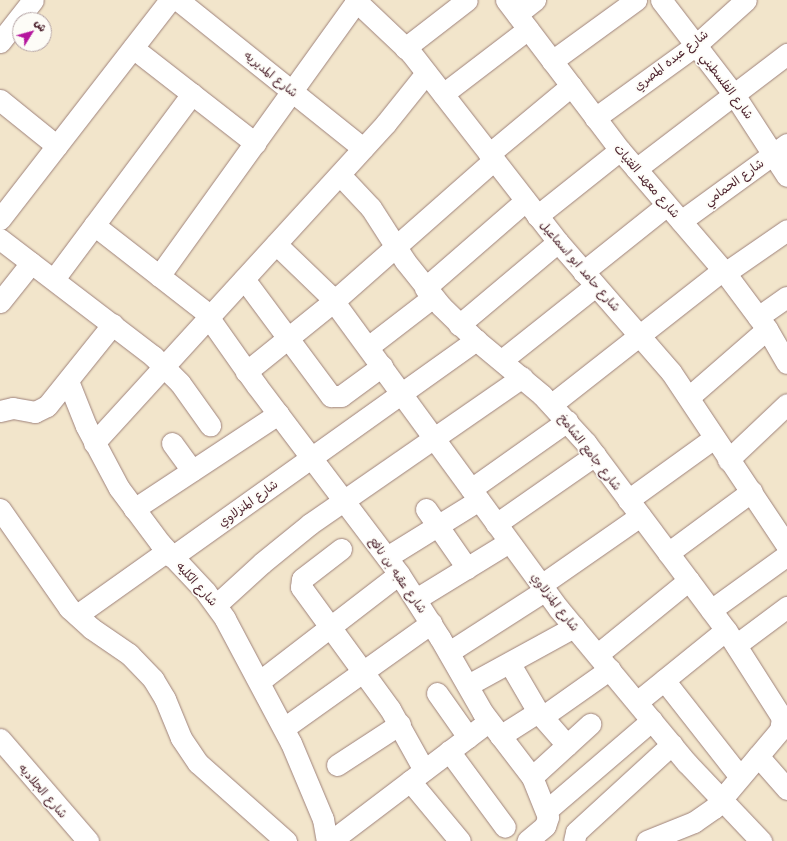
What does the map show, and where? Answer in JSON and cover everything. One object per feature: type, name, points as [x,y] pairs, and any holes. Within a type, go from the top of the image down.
[{"type":"street","points":[[0,42],[33,0]]},
{"type":"street","points":[[0,219],[170,0]]},
{"type":"street","name":"شارع المديريه","points":[[178,0],[364,148]]},
{"type":"street","points":[[405,48],[467,0]]},
{"type":"street","points":[[444,94],[517,14],[535,0]]},
{"type":"street","points":[[552,61],[636,0]]},
{"type":"street","name":"شارع عبده المصري","points":[[595,118],[696,45],[746,0]]},
{"type":"street","points":[[159,276],[356,1]]},
{"type":"street","name":"شارع حامد ابو اسماعيل","points":[[356,1],[405,48],[444,94],[531,209],[558,242],[589,279],[640,334],[689,398],[728,460],[785,537]]},
{"type":"street","name":"شارع الفلسطيني","points":[[668,2],[696,45],[735,96],[780,149],[787,176]]},
{"type":"street","name":"شارع معهد الفتيات","points":[[517,14],[620,150],[724,272],[762,323],[787,363]]},
{"type":"street","points":[[133,48],[255,143]]},
{"type":"street","points":[[636,169],[735,96],[787,54]]},
{"type":"street","points":[[94,444],[340,175],[426,73]]},
{"type":"street","points":[[246,372],[334,301],[395,248],[491,157],[571,86]]},
{"type":"street","points":[[54,279],[192,94]]},
{"type":"street","points":[[0,100],[57,146]]},
{"type":"street","name":"شارع الحمامي","points":[[681,221],[780,149]]},
{"type":"street","points":[[368,347],[429,292],[531,209],[620,150]]},
{"type":"street","name":"شارع جامع الشامخ","points":[[340,175],[371,208],[395,248],[429,292],[459,325],[522,377],[552,404],[567,421],[595,455],[731,637],[780,696],[783,724],[758,756]]},
{"type":"street","points":[[502,360],[667,205]]},
{"type":"street","name":"شارع عقبه بن نافع","points":[[94,225],[210,317],[246,372],[312,457],[399,574],[432,623],[495,729],[532,777],[547,810]]},
{"type":"street","points":[[552,404],[640,334],[724,272],[787,230]]},
{"type":"street","points":[[0,239],[113,324],[165,366],[210,425]]},
{"type":"street","points":[[459,325],[558,242]]},
{"type":"street","name":"شارع المنزلاوي","points":[[276,244],[319,282],[334,301],[509,542],[574,627],[695,773],[722,799],[761,841]]},
{"type":"street","points":[[0,302],[31,263]]},
{"type":"street","points":[[244,279],[335,398],[382,366]]},
{"type":"street","points":[[689,398],[787,297]]},
{"type":"street","points":[[4,406],[31,412],[44,409],[68,382],[113,324]]},
{"type":"street","name":"شارع المنزلاوي","points":[[77,615],[170,554],[312,457],[476,340]]},
{"type":"street","points":[[216,605],[267,558],[343,499],[522,377]]},
{"type":"street","name":"شارع الكليه","points":[[68,382],[94,444],[134,509],[170,554],[216,605],[260,681],[284,728],[323,820],[327,841]]},
{"type":"street","points":[[728,460],[787,404]]},
{"type":"street","points":[[134,509],[278,414]]},
{"type":"street","points":[[387,557],[438,526],[475,494],[567,421]]},
{"type":"street","points":[[449,652],[543,588],[714,438]]},
{"type":"street","points":[[172,443],[192,471]]},
{"type":"street","points":[[496,524],[595,455]]},
{"type":"street","points":[[668,553],[752,491]]},
{"type":"street","points":[[0,508],[62,599],[77,615],[130,654],[146,670],[162,694],[181,738],[198,762],[286,841]]},
{"type":"street","points":[[426,509],[467,568]]},
{"type":"street","points":[[416,599],[509,542]]},
{"type":"street","points":[[341,549],[301,582],[301,587],[364,671],[400,724],[417,775],[452,838]]},
{"type":"street","points":[[711,610],[787,555]]},
{"type":"street","points":[[260,681],[399,574]]},
{"type":"street","points":[[331,841],[468,737],[540,714],[604,662],[689,580]]},
{"type":"street","points":[[637,702],[664,680],[731,637],[787,608]]},
{"type":"street","points":[[284,728],[432,623]]},
{"type":"street","points":[[468,685],[510,664],[574,627]]},
{"type":"street","points":[[510,664],[540,714],[567,744]]},
{"type":"street","points":[[664,680],[740,777]]},
{"type":"street","points":[[437,693],[468,737]]},
{"type":"street","points":[[526,841],[547,824],[547,810],[652,720]]},
{"type":"street","points":[[337,765],[400,724]]},
{"type":"street","points":[[532,777],[590,724]]},
{"type":"street","name":"شارع الجلاديه","points":[[0,739],[88,841]]},
{"type":"street","points":[[574,841],[576,832],[672,744]]},
{"type":"street","points":[[449,751],[504,827]]},
{"type":"street","points":[[647,841],[684,834],[722,799],[758,756],[787,789]]}]
